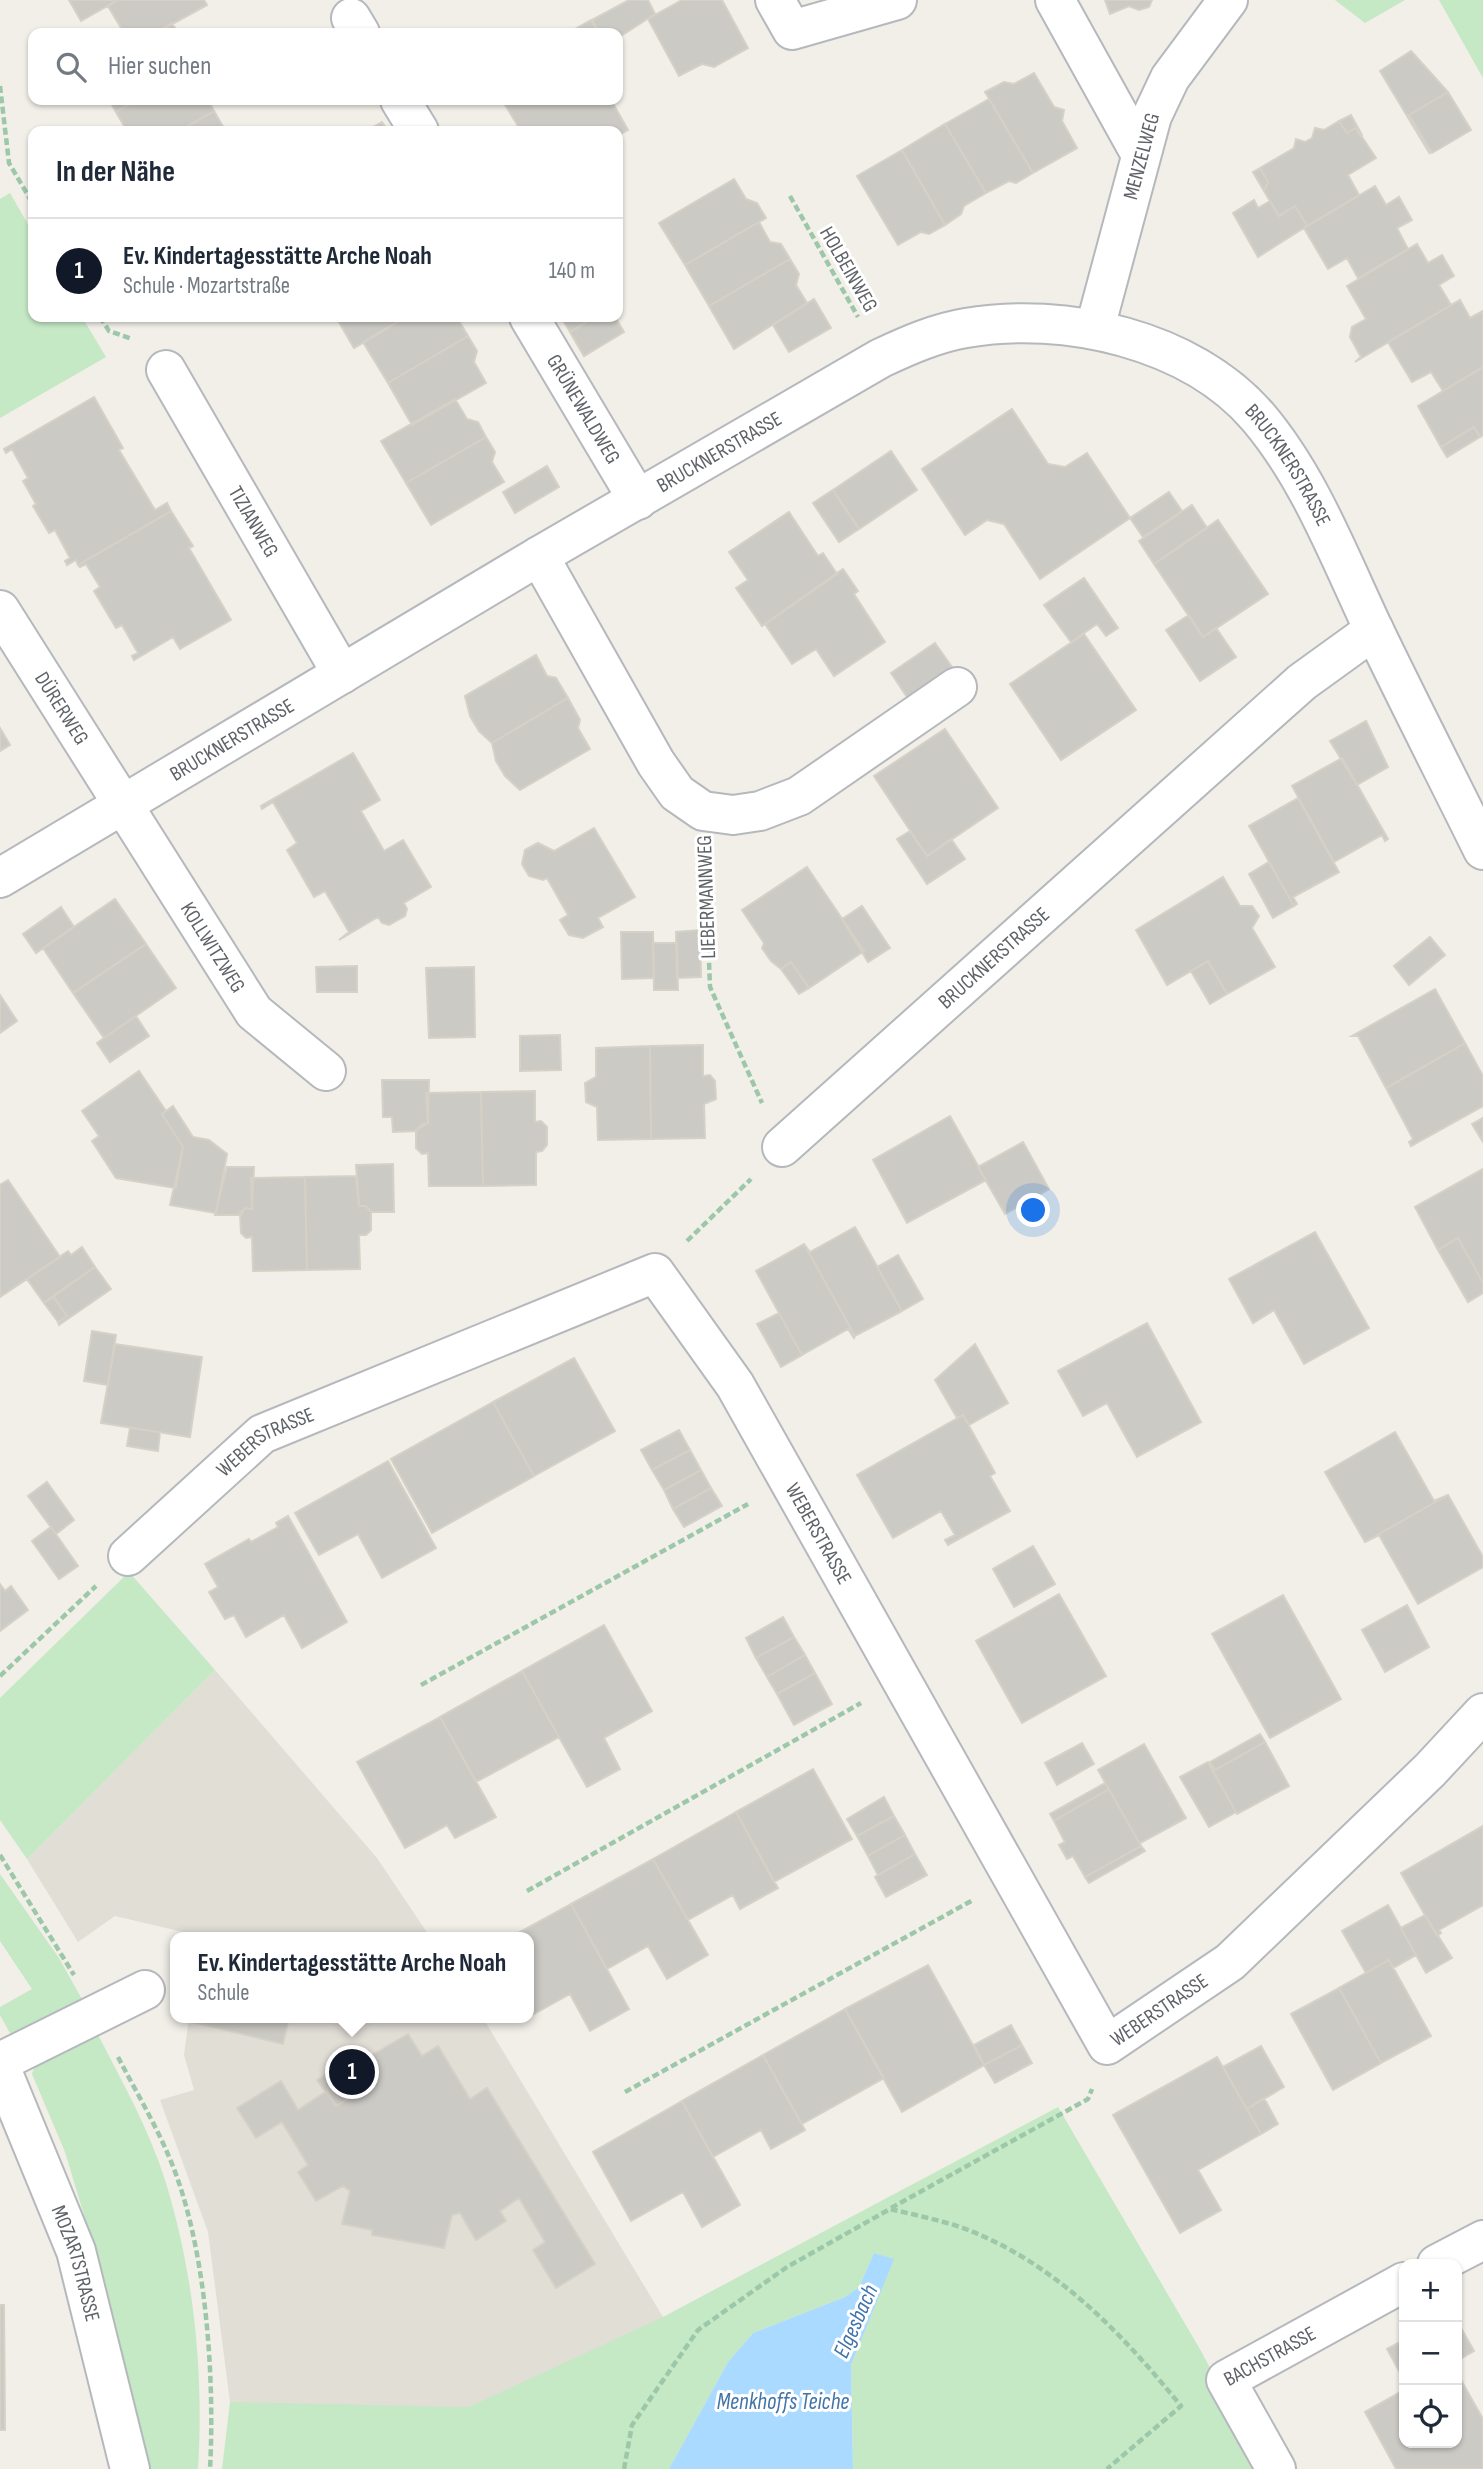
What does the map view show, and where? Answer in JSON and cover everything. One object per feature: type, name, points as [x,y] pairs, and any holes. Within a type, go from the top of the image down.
[{"type":"street","points":[[775,0],[792,30],[897,0]]},
{"type":"street","points":[[1055,0],[1140,153]]},
{"type":"street","name":"MENZELWEG","points":[[1095,328],[1152,116],[1170,78],[1228,0]]},
{"type":"street","points":[[403,105],[416,126]]},
{"type":"street","name":"GRÜNEWALDWEG","points":[[532,322],[638,500]]},
{"type":"street","name":"BRUCKNERSTRASSE","points":[[0,878],[539,556],[881,358],[918,341],[965,328],[1034,323],[1095,328],[1165,351],[1197,369],[1258,416],[1299,477],[1483,850]]},
{"type":"street","name":"TIZIANWEG","points":[[166,370],[342,674]]},
{"type":"street","name":"LIEBERMANNWEG","points":[[539,556],[656,763],[677,793],[704,811]]},
{"type":"street","name":"DÜRERWEG","points":[[0,610],[122,805]]},
{"type":"street","name":"BRUCKNERSTRASSE","points":[[782,1147],[1302,682],[1374,630]]},
{"type":"street","points":[[704,811],[733,815],[760,811],[799,796],[957,687]]},
{"type":"street","name":"KOLLWITZWEG","points":[[122,805],[254,1012],[326,1071]]},
{"type":"street","name":"WEBERSTRASSE","points":[[128,1556],[262,1434],[656,1273],[735,1385],[1107,2045],[1230,1962],[1430,1770],[1483,1713]]},
{"type":"street","points":[[0,2064],[145,1990]]},
{"type":"street","name":"MOZARTSTRASSE","points":[[0,2064],[76,2251],[130,2469]]},
{"type":"street","points":[[1447,2259],[1483,2240]]},
{"type":"street","name":"BACHSTRASSE","points":[[1276,2469],[1226,2380],[1399,2285]]},
{"type":"path","points":[[0,86],[9,163],[28,195]]},
{"type":"path","name":"HOLBEINWEG","points":[[790,196],[881,358]]},
{"type":"path","name":"LIEBERMANNWEG","points":[[704,811],[710,987],[782,1147]]},
{"type":"path","points":[[656,1273],[782,1147]]},
{"type":"path","points":[[421,1685],[789,1482]]},
{"type":"path","points":[[0,1676],[128,1556]]},
{"type":"path","points":[[527,1891],[902,1681]]},
{"type":"path","points":[[0,1855],[54,1940],[168,2153],[195,2240],[214,2403],[210,2469]]},
{"type":"path","points":[[625,2092],[1013,1878]]},
{"type":"path","points":[[624,2469],[632,2425],[698,2330],[787,2267],[1088,2099],[1107,2045]]},
{"type":"path","points":[[890,2209],[976,2233],[1034,2263],[1076,2295],[1143,2359],[1181,2406],[1107,2469]]},
{"type":"shaded area","points":[[215,1670],[377,1858],[427,1932],[183,1932],[115,1916],[78,1942],[27,1859]]},
{"type":"shaded area","points":[[188,2023],[486,2023],[663,2317],[591,2398],[234,2469],[230,2402],[208,2232],[160,2100],[194,2090],[184,2055]]},
{"type":"green space","points":[[1335,0],[1405,0],[1365,23]]},
{"type":"green space","points":[[1439,0],[1483,0],[1483,78]]},
{"type":"green space","points":[[10,193],[28,224],[28,322],[85,322],[106,357],[0,418],[0,199]]},
{"type":"green space","points":[[129,1572],[215,1670],[27,1859],[0,1820],[0,1698]]},
{"type":"green space","points":[[0,1874],[59,1958],[83,2001],[12,2037],[0,2015],[0,2007],[32,1989],[0,1941]]},
{"type":"green space","points":[[94,2027],[151,2143],[176,2218],[195,2325],[199,2397],[198,2469],[149,2469],[93,2245],[65,2152],[32,2074],[39,2055]]},
{"type":"green space","points":[[1058,2107],[1201,2351],[1264,2469],[853,2469],[851,2365],[893,2259],[874,2253],[859,2287],[845,2297],[753,2333],[728,2362],[669,2469],[222,2469],[230,2402],[469,2407],[663,2317]]},
{"type":"water","name":"Menkhoffs Teiche","points":[[874,2253],[894,2259],[851,2365],[853,2469],[669,2469],[728,2362],[753,2333],[845,2297],[859,2287]]},
{"type":"building","points":[[69,0],[118,0],[81,21]]},
{"type":"building","points":[[118,0],[204,0],[207,5],[165,28],[121,28],[108,6]]},
{"type":"building","points":[[629,0],[648,0],[655,14],[623,35],[623,28],[596,28],[592,20]]},
{"type":"building","points":[[682,0],[722,0],[748,48],[714,67],[702,64],[679,76],[648,19]]},
{"type":"building","points":[[1105,0],[1152,0],[1149,7],[1139,10],[1129,6],[1110,14]]},
{"type":"building","points":[[591,20],[596,28],[577,28]]},
{"type":"building","points":[[1411,51],[1448,92],[1409,115],[1430,154],[1380,71]]},
{"type":"building","points":[[1034,73],[1054,107],[1064,110],[1062,121],[1077,148],[1033,173],[985,92],[1004,82],[1014,84]]},
{"type":"building","points":[[1448,92],[1471,130],[1432,153],[1409,115]]},
{"type":"building","points":[[989,99],[1033,173],[1016,183],[1009,181],[986,193],[945,124]]},
{"type":"building","points":[[112,105],[128,105],[116,112]]},
{"type":"building","points":[[128,105],[211,105],[214,111],[188,126],[124,126],[116,112]]},
{"type":"building","points":[[505,105],[614,105],[628,130],[623,133],[623,126],[518,126]]},
{"type":"building","points":[[214,111],[223,126],[188,126]]},
{"type":"building","points":[[1351,115],[1362,135],[1360,136],[1356,128],[1347,133],[1339,121]]},
{"type":"building","points":[[1339,121],[1347,133],[1356,128],[1376,158],[1348,175],[1359,195],[1307,226],[1295,206],[1279,216],[1264,191],[1268,182],[1260,168],[1294,148],[1296,139],[1305,142],[1312,138],[1315,128],[1324,130]]},
{"type":"building","points":[[945,124],[986,193],[964,206],[961,214],[945,225],[902,150]]},
{"type":"building","points":[[902,150],[945,225],[929,234],[921,232],[898,245],[857,176]]},
{"type":"building","points":[[1260,168],[1268,182],[1264,191],[1253,172]]},
{"type":"building","points":[[734,179],[746,199],[757,203],[766,218],[685,265],[659,223]]},
{"type":"building","points":[[1375,186],[1386,205],[1399,197],[1412,220],[1397,228],[1408,249],[1358,278],[1347,258],[1328,269],[1304,228]]},
{"type":"building","points":[[1254,200],[1258,208],[1270,201],[1279,216],[1295,206],[1307,226],[1258,257],[1233,213]]},
{"type":"building","points":[[759,222],[770,242],[781,244],[790,259],[709,306],[685,265]]},
{"type":"building","points":[[1417,244],[1428,263],[1442,255],[1454,276],[1439,285],[1451,305],[1355,362],[1361,357],[1350,337],[1352,327],[1366,319],[1347,286]]},
{"type":"building","points":[[790,259],[799,274],[796,285],[807,303],[734,349],[709,306]]},
{"type":"building","points":[[814,299],[831,328],[789,352],[773,325]]},
{"type":"building","points":[[1460,300],[1470,318],[1483,311],[1483,367],[1443,391],[1431,372],[1412,382],[1388,342]]},
{"type":"building","points":[[339,322],[398,322],[354,348]]},
{"type":"building","points":[[397,322],[460,322],[468,336],[388,383],[363,342]]},
{"type":"building","points":[[564,322],[587,322],[570,332]]},
{"type":"building","points":[[587,322],[618,322],[624,332],[584,356],[570,332]]},
{"type":"building","points":[[468,336],[477,351],[474,362],[486,383],[412,425],[388,383]]},
{"type":"building","points":[[1483,367],[1483,435],[1480,437],[1474,427],[1441,447],[1418,406]]},
{"type":"building","points":[[94,397],[123,448],[119,450],[155,510],[167,503],[171,511],[78,565],[76,560],[67,565],[65,561],[70,558],[55,530],[49,533],[33,506],[36,504],[23,481],[28,478],[12,449],[6,453],[4,449]]},
{"type":"building","points":[[455,399],[467,419],[478,422],[486,437],[406,483],[381,441]]},
{"type":"building","points":[[1012,409],[1048,464],[1065,467],[1087,453],[1130,518],[1040,579],[1004,524],[987,520],[965,535],[922,469]]},
{"type":"building","points":[[1474,427],[1480,437],[1447,457],[1441,447]]},
{"type":"building","points":[[486,437],[495,452],[492,462],[504,482],[431,525],[406,483]]},
{"type":"building","points":[[891,451],[917,490],[859,529],[833,490]]},
{"type":"building","points":[[547,466],[559,487],[515,513],[503,492]]},
{"type":"building","points":[[833,490],[859,529],[839,542],[813,503]]},
{"type":"building","points":[[1169,492],[1182,511],[1143,537],[1130,518]]},
{"type":"building","points":[[1192,505],[1207,528],[1154,564],[1139,541]]},
{"type":"building","points":[[171,511],[193,546],[189,548],[231,620],[180,649],[173,637],[134,660],[132,656],[138,653],[122,625],[116,628],[94,591],[100,587],[86,564],[80,567],[78,565]]},
{"type":"building","points":[[789,512],[818,556],[823,553],[837,574],[762,626],[736,588],[748,580],[729,552]]},
{"type":"building","points":[[1218,520],[1268,594],[1203,637],[1154,564]]},
{"type":"building","points":[[843,569],[858,591],[854,594],[885,642],[834,676],[816,649],[792,664],[765,624]]},
{"type":"building","points":[[1084,578],[1118,628],[1106,636],[1097,624],[1071,642],[1044,605]]},
{"type":"building","points":[[1189,615],[1203,637],[1216,628],[1236,657],[1200,681],[1166,630]]},
{"type":"building","points":[[1084,634],[1136,710],[1061,760],[1010,684]]},
{"type":"building","points":[[935,643],[952,667],[907,697],[891,673]]},
{"type":"building","points":[[536,655],[547,676],[556,678],[568,698],[492,743],[479,731],[470,716],[465,696]]},
{"type":"building","points":[[568,698],[580,720],[578,728],[590,749],[520,790],[505,776],[496,761],[492,743]]},
{"type":"building","points":[[1366,721],[1388,767],[1357,785],[1330,741]]},
{"type":"building","points":[[0,728],[10,745],[0,751]]},
{"type":"building","points":[[945,729],[998,808],[927,856],[874,776]]},
{"type":"building","points":[[353,753],[380,800],[361,811],[384,851],[403,840],[431,887],[404,903],[407,909],[405,916],[389,925],[382,923],[378,917],[339,940],[349,932],[325,891],[314,897],[287,850],[297,843],[273,802],[262,809],[261,806]]},
{"type":"building","points":[[1342,758],[1388,839],[1385,841],[1382,835],[1334,862],[1292,786]]},
{"type":"building","points":[[1298,798],[1339,872],[1293,897],[1297,904],[1294,906],[1249,826]]},
{"type":"building","points":[[594,828],[635,897],[598,918],[603,927],[583,938],[569,935],[560,920],[568,915],[547,878],[543,880],[529,876],[522,864],[525,850],[538,843],[554,851]]},
{"type":"building","points":[[910,831],[927,856],[951,839],[965,859],[927,884],[897,839]]},
{"type":"building","points":[[1269,862],[1294,906],[1273,918],[1249,874]]},
{"type":"building","points":[[807,867],[864,951],[809,988],[791,962],[781,969],[771,961],[762,948],[764,943],[742,910]]},
{"type":"building","points":[[1223,877],[1240,906],[1252,906],[1259,916],[1252,928],[1275,967],[1227,994],[1208,961],[1167,985],[1136,930]]},
{"type":"building","points":[[115,899],[146,944],[73,993],[43,948]]},
{"type":"building","points":[[862,906],[890,948],[868,962],[842,919]]},
{"type":"building","points":[[61,907],[74,927],[36,953],[23,934]]},
{"type":"building","points":[[700,930],[701,977],[677,978],[676,932]]},
{"type":"building","points":[[621,932],[653,932],[654,978],[622,979]]},
{"type":"building","points":[[1430,937],[1445,955],[1409,985],[1394,966]]},
{"type":"building","points":[[653,943],[677,943],[678,990],[654,990]]},
{"type":"building","points":[[146,944],[176,988],[104,1038],[73,993]]},
{"type":"building","points":[[1208,961],[1227,994],[1210,1004],[1191,971]]},
{"type":"building","points":[[791,962],[809,988],[799,994],[781,969]]},
{"type":"building","points":[[357,966],[357,992],[317,992],[316,967]]},
{"type":"building","points":[[474,967],[475,1037],[429,1038],[426,968]]},
{"type":"building","points":[[1435,989],[1465,1043],[1386,1088],[1358,1036],[1352,1036]]},
{"type":"building","points":[[0,995],[17,1021],[0,1033]]},
{"type":"building","points":[[136,1016],[149,1036],[110,1062],[97,1043]]},
{"type":"building","points":[[560,1035],[561,1070],[520,1071],[520,1036]]},
{"type":"building","points":[[1465,1043],[1483,1076],[1483,1106],[1411,1146],[1409,1142],[1413,1139],[1386,1088]]},
{"type":"building","points":[[703,1045],[703,1076],[710,1075],[715,1081],[716,1099],[704,1104],[705,1138],[651,1139],[650,1046]]},
{"type":"building","points":[[650,1046],[651,1139],[598,1140],[597,1107],[586,1102],[585,1083],[596,1077],[596,1048]]},
{"type":"building","points":[[139,1071],[166,1111],[162,1114],[183,1147],[176,1188],[116,1178],[92,1141],[99,1136],[82,1111]]},
{"type":"building","points":[[382,1080],[429,1080],[428,1123],[422,1124],[416,1131],[393,1132],[392,1117],[383,1117]]},
{"type":"building","points":[[535,1091],[535,1122],[541,1121],[547,1127],[547,1145],[542,1151],[536,1152],[536,1185],[483,1186],[481,1092]]},
{"type":"building","points":[[481,1092],[483,1186],[429,1186],[428,1153],[422,1154],[416,1148],[416,1130],[428,1123],[426,1093]]},
{"type":"building","points":[[173,1106],[193,1137],[209,1140],[227,1154],[216,1213],[170,1205],[183,1147],[162,1114]]},
{"type":"building","points":[[950,1116],[986,1180],[907,1223],[873,1160]]},
{"type":"building","points":[[1483,1118],[1483,1142],[1472,1124]]},
{"type":"building","points":[[1023,1142],[1049,1189],[1005,1214],[978,1167]]},
{"type":"building","points":[[393,1164],[394,1212],[371,1212],[366,1206],[359,1206],[356,1165]]},
{"type":"building","points":[[227,1167],[254,1167],[252,1209],[245,1208],[241,1215],[215,1215]]},
{"type":"building","points":[[1483,1169],[1483,1283],[1458,1238],[1438,1250],[1415,1207]]},
{"type":"building","points":[[356,1176],[359,1206],[366,1206],[371,1212],[371,1230],[366,1235],[359,1235],[360,1269],[307,1270],[305,1177]]},
{"type":"building","points":[[305,1177],[307,1270],[253,1271],[252,1237],[246,1238],[241,1233],[240,1213],[245,1208],[252,1209],[251,1178]]},
{"type":"building","points":[[8,1180],[60,1257],[0,1297],[0,1185]]},
{"type":"building","points":[[855,1227],[902,1311],[855,1336],[804,1244],[810,1252]]},
{"type":"building","points":[[1315,1232],[1369,1328],[1304,1364],[1274,1310],[1253,1323],[1229,1279]]},
{"type":"building","points":[[1458,1238],[1483,1283],[1483,1293],[1468,1302],[1438,1250]]},
{"type":"building","points":[[804,1244],[855,1336],[854,1338],[848,1329],[802,1355],[756,1271]]},
{"type":"building","points":[[82,1247],[95,1267],[44,1303],[27,1279],[68,1251],[71,1255]]},
{"type":"building","points":[[898,1255],[923,1299],[902,1311],[877,1267]]},
{"type":"building","points":[[95,1267],[111,1289],[59,1325],[58,1322],[67,1316],[53,1296]]},
{"type":"building","points":[[53,1296],[67,1316],[58,1322],[44,1303]]},
{"type":"building","points":[[779,1313],[802,1355],[781,1367],[757,1324]]},
{"type":"building","points":[[1147,1323],[1201,1422],[1137,1457],[1107,1403],[1083,1416],[1058,1371]]},
{"type":"building","points":[[92,1331],[116,1335],[108,1385],[84,1381]]},
{"type":"building","points":[[115,1344],[202,1357],[190,1437],[101,1423]]},
{"type":"building","points":[[975,1344],[1008,1403],[969,1425],[963,1415],[957,1418],[935,1380]]},
{"type":"building","points":[[574,1358],[615,1431],[534,1476],[493,1402]]},
{"type":"building","points":[[493,1402],[534,1476],[432,1533],[391,1459]]},
{"type":"building","points":[[963,1415],[995,1473],[990,1476],[1010,1511],[948,1545],[945,1540],[955,1535],[941,1511],[893,1538],[857,1475]]},
{"type":"building","points":[[130,1428],[160,1432],[158,1451],[127,1446]]},
{"type":"building","points":[[679,1430],[690,1450],[652,1470],[641,1450]]},
{"type":"building","points":[[1395,1432],[1434,1501],[1448,1495],[1365,1542],[1325,1472]]},
{"type":"building","points":[[690,1450],[701,1470],[664,1490],[652,1470]]},
{"type":"building","points":[[388,1461],[436,1548],[382,1578],[358,1534],[319,1555],[295,1513]]},
{"type":"building","points":[[701,1470],[711,1488],[673,1509],[664,1490]]},
{"type":"building","points":[[47,1482],[74,1520],[56,1534],[28,1496]]},
{"type":"building","points":[[711,1488],[722,1506],[684,1527],[673,1509]]},
{"type":"building","points":[[1448,1495],[1483,1557],[1483,1567],[1418,1604],[1379,1535],[1365,1542]]},
{"type":"building","points":[[288,1516],[347,1622],[302,1648],[284,1615],[246,1637],[234,1615],[225,1619],[209,1592],[218,1587],[205,1564],[249,1539],[251,1542],[278,1527],[276,1523]]},
{"type":"building","points":[[51,1527],[78,1566],[59,1579],[32,1541]]},
{"type":"building","points":[[1033,1546],[1055,1584],[1014,1607],[993,1569]]},
{"type":"building","points":[[0,1584],[5,1591],[11,1586],[28,1610],[0,1631]]},
{"type":"building","points":[[1059,1594],[1106,1676],[1022,1723],[976,1641]]},
{"type":"building","points":[[1283,1595],[1341,1699],[1270,1738],[1212,1634]]},
{"type":"building","points":[[1407,1605],[1429,1647],[1385,1672],[1362,1630]]},
{"type":"building","points":[[783,1617],[794,1637],[756,1658],[746,1638]]},
{"type":"building","points":[[604,1625],[652,1711],[604,1738],[620,1769],[587,1787],[522,1671]]},
{"type":"building","points":[[794,1637],[805,1655],[767,1677],[756,1658]]},
{"type":"building","points":[[805,1655],[815,1673],[777,1694],[767,1677]]},
{"type":"building","points":[[522,1671],[559,1737],[476,1782],[440,1717]]},
{"type":"building","points":[[815,1673],[832,1704],[794,1725],[777,1694]]},
{"type":"building","points":[[440,1717],[496,1817],[455,1838],[447,1825],[405,1848],[357,1762]]},
{"type":"building","points":[[1260,1734],[1265,1742],[1215,1770],[1210,1762]]},
{"type":"building","points":[[1265,1742],[1289,1786],[1237,1814],[1208,1763],[1215,1770]]},
{"type":"building","points":[[1082,1743],[1094,1764],[1057,1785],[1045,1763]]},
{"type":"building","points":[[1144,1744],[1186,1818],[1140,1843],[1141,1846],[1098,1770]]},
{"type":"building","points":[[1208,1762],[1236,1812],[1209,1827],[1180,1777]]},
{"type":"building","points":[[813,1769],[852,1839],[774,1882],[736,1812]]},
{"type":"building","points":[[1105,1783],[1109,1789],[1054,1821],[1050,1814]]},
{"type":"building","points":[[1109,1789],[1141,1846],[1085,1877],[1073,1856],[1067,1859],[1059,1845],[1065,1842],[1054,1821]]},
{"type":"building","points":[[884,1797],[894,1816],[857,1836],[847,1819]]},
{"type":"building","points":[[736,1812],[778,1888],[740,1909],[733,1895],[688,1920],[653,1859]]},
{"type":"building","points":[[894,1816],[905,1835],[868,1856],[857,1836]]},
{"type":"building","points":[[1483,1826],[1483,1905],[1439,1930],[1441,1933],[1437,1936],[1401,1873]]},
{"type":"building","points":[[905,1835],[915,1854],[878,1875],[868,1856]]},
{"type":"building","points":[[1141,1846],[1145,1851],[1089,1883],[1085,1877]]},
{"type":"building","points":[[915,1854],[927,1875],[886,1897],[875,1877]]},
{"type":"building","points":[[653,1859],[708,1955],[667,1979],[648,1946],[607,1969],[571,1904]]},
{"type":"building","points":[[571,1904],[629,2009],[590,2031],[570,1994],[534,2014],[534,1932],[520,1932]]},
{"type":"building","points":[[1388,1905],[1416,1955],[1393,1968],[1389,1960],[1366,1973],[1342,1931]]},
{"type":"building","points":[[1425,1915],[1452,1958],[1426,1973],[1401,1928]]},
{"type":"building","points":[[1389,1960],[1431,2036],[1381,2063],[1339,1988]]},
{"type":"building","points":[[928,1965],[984,2065],[902,2112],[845,2009]]},
{"type":"building","points":[[1339,1988],[1381,2063],[1333,2090],[1291,2014]]},
{"type":"building","points":[[845,2009],[884,2078],[802,2124],[763,2055]]},
{"type":"building","points":[[196,2023],[288,2023],[283,2044]]},
{"type":"building","points":[[1011,2025],[1022,2045],[984,2065],[974,2045]]},
{"type":"building","points":[[408,2034],[422,2056],[438,2046],[470,2099],[487,2088],[595,2264],[556,2288],[533,2250],[545,2242],[519,2198],[500,2211],[506,2221],[476,2240],[460,2213],[452,2215],[444,2248],[372,2235],[372,2230],[342,2224],[350,2191],[343,2186],[316,2201],[298,2172],[308,2165],[282,2122],[256,2138],[237,2108],[281,2081],[298,2110],[327,2091],[336,2106],[351,2097],[358,2075],[353,2066]]},
{"type":"building","points":[[1022,2045],[1032,2063],[995,2083],[984,2065]]},
{"type":"building","points":[[1261,2046],[1284,2087],[1247,2109],[1223,2067]]},
{"type":"building","points":[[763,2055],[805,2130],[771,2149],[761,2130],[713,2157],[682,2101]]},
{"type":"building","points":[[1217,2057],[1261,2134],[1198,2170],[1221,2210],[1180,2233],[1113,2115]]},
{"type":"building","points":[[350,2060],[358,2075],[351,2097],[336,2106],[317,2080]]},
{"type":"building","points":[[1264,2098],[1278,2124],[1261,2134],[1247,2109]]},
{"type":"building","points":[[682,2101],[740,2205],[702,2227],[683,2192],[631,2221],[593,2152]]},
{"type":"building","points":[[0,2305],[4,2305],[5,2430],[0,2430]]},
{"type":"building","points":[[1462,2330],[1474,2351],[1462,2358]]},
{"type":"building","points":[[1399,2343],[1399,2371],[1387,2349]]},
{"type":"building","points":[[1462,2382],[1483,2419],[1483,2469],[1396,2469],[1365,2412],[1399,2393],[1399,2448],[1462,2448]]},
{"type":"place","name":"Ev. Kindertagesstätte Arche Noah","points":[[352,2072]]},
{"type":"water label","name":"Elgesbach","points":[[855,2321]]}]
